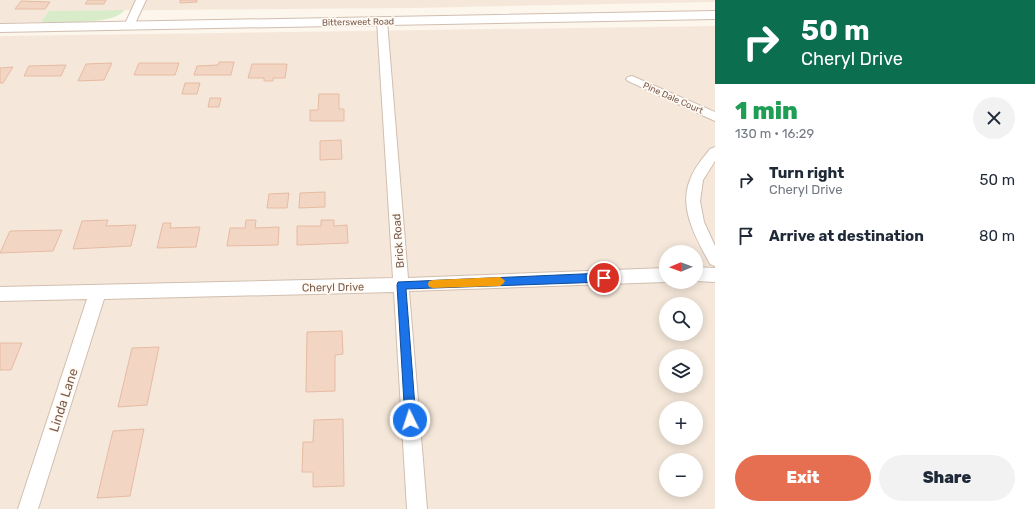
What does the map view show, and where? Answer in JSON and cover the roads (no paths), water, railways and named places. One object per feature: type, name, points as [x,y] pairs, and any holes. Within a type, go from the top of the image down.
[{"type":"street","points":[[129,26],[141,0]]},
{"type":"street","name":"Bittersweet Road","points":[[0,28],[715,15]]},
{"type":"street","name":"Brick Road","points":[[382,21],[416,509]]},
{"type":"street","name":"Pine Dale Court","points":[[632,79],[715,117]]},
{"type":"street","points":[[715,152],[696,181],[693,196],[694,210],[699,227],[715,260]]},
{"type":"street","points":[[703,274],[715,275]]},
{"type":"street","name":"Cheryl Drive","points":[[0,294],[401,285],[659,275]]},
{"type":"street","name":"Linda Lane","points":[[28,509],[98,291]]}]
